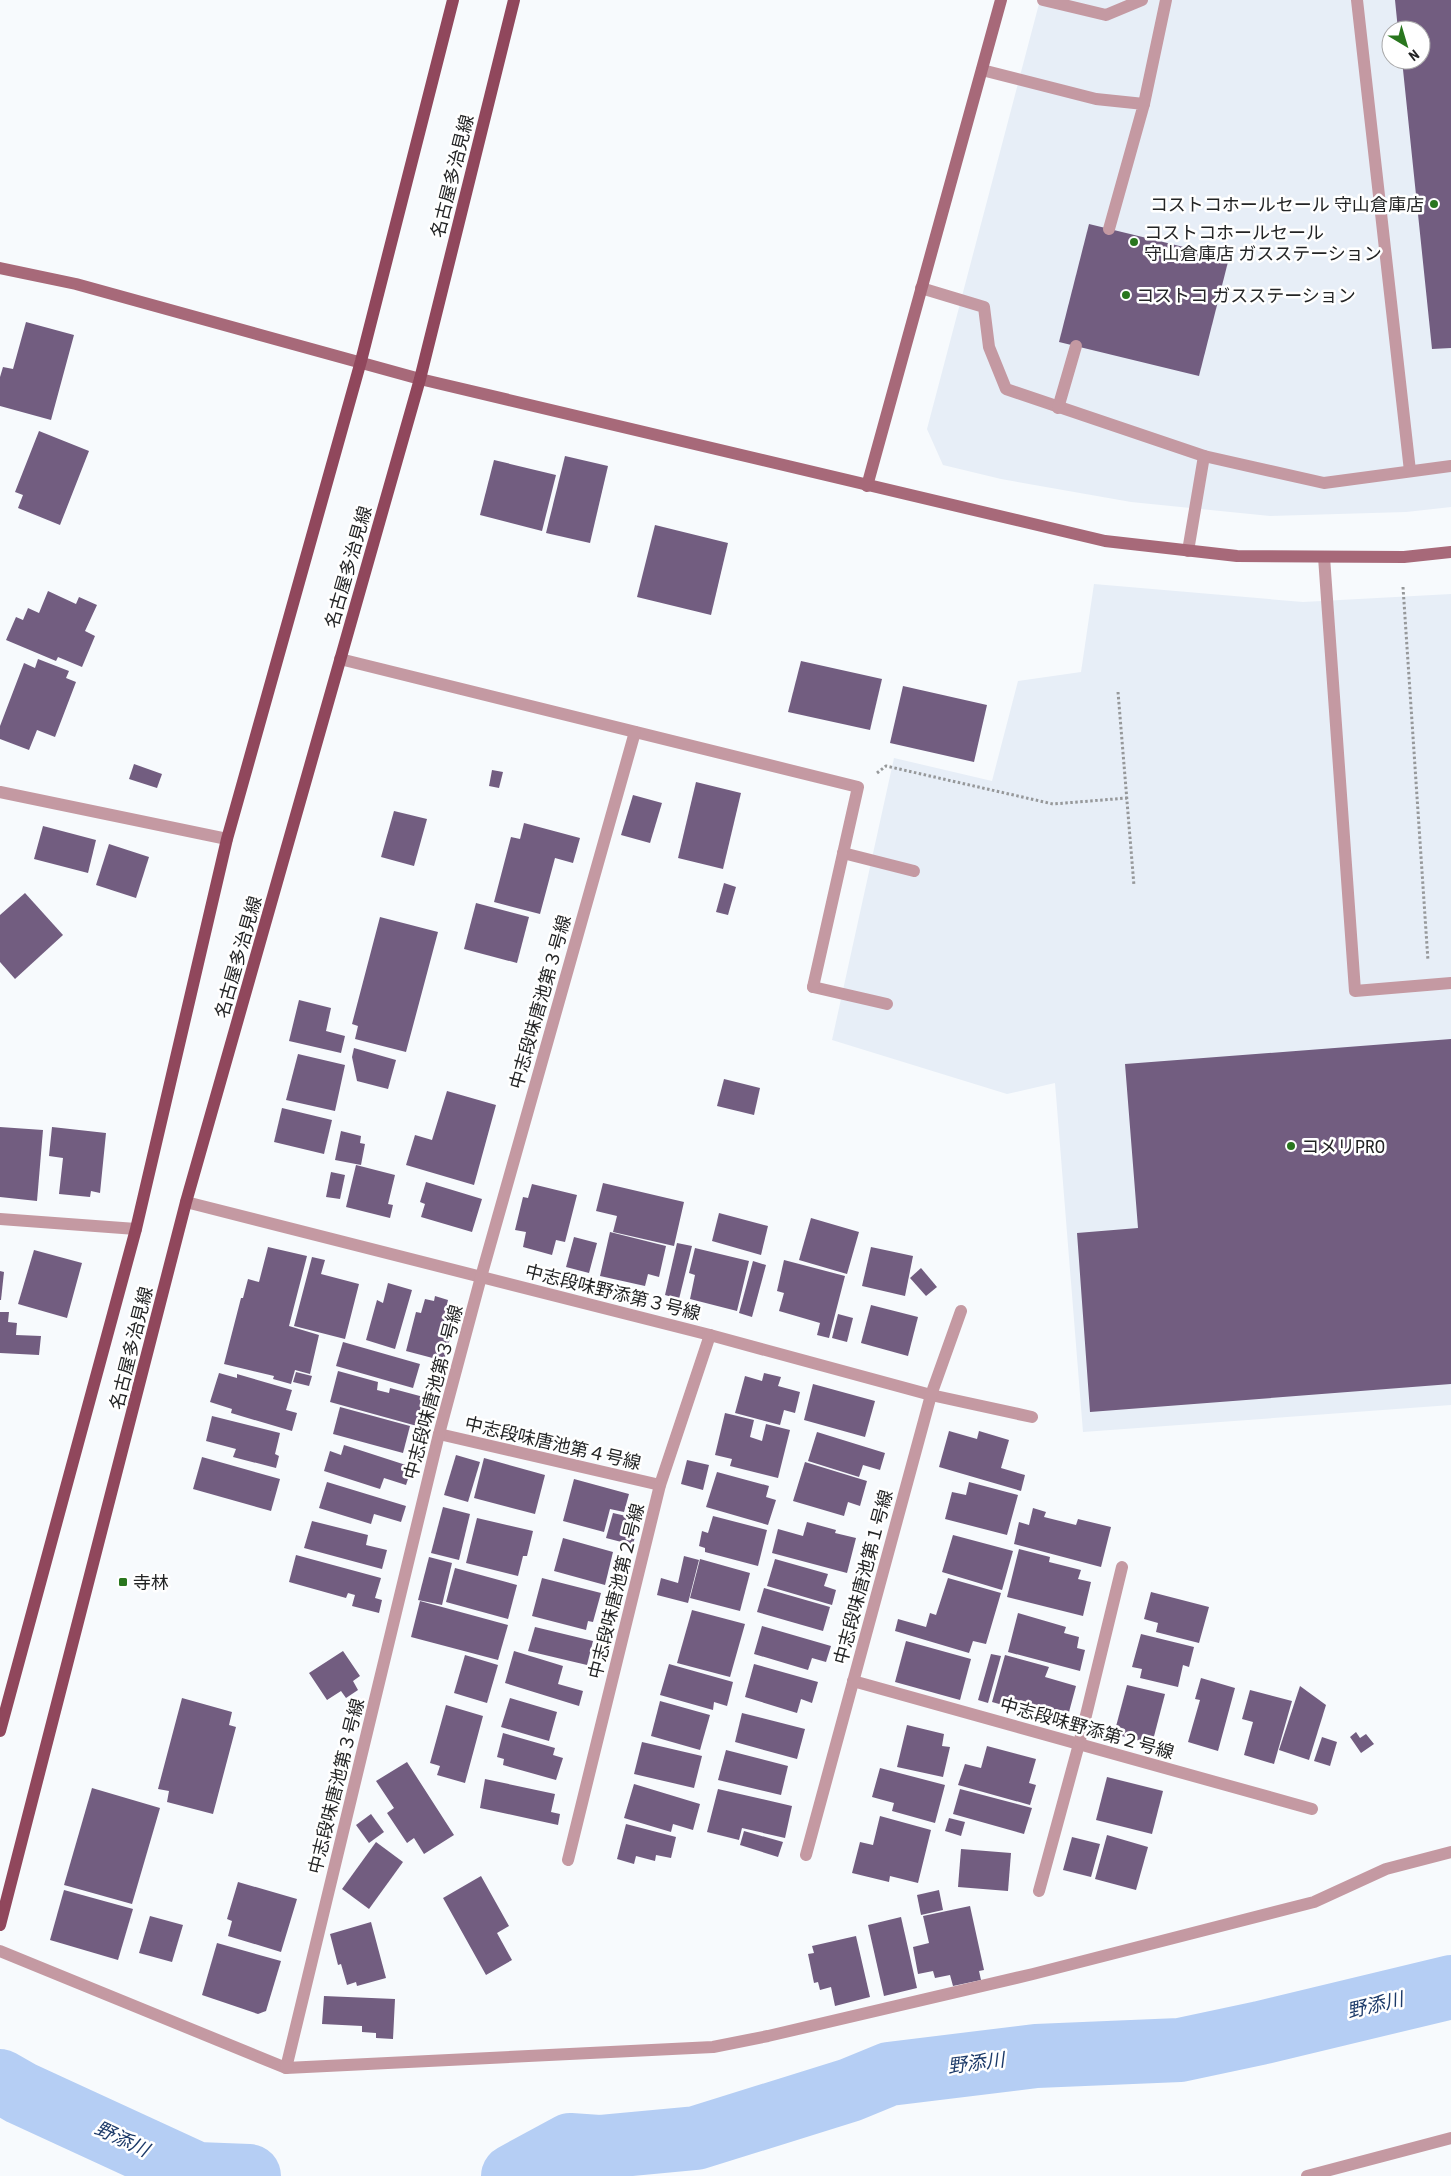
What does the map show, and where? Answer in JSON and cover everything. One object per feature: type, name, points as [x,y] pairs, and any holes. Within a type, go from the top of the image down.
[{"type":"main road","name":"名古屋多治見線","points":[[0,1731],[136,1229],[227,839],[361,361],[453,0]]},
{"type":"main road","name":"名古屋多治見線","points":[[0,1925],[186,1202],[420,379],[514,0]]},
{"type":"street","points":[[868,486],[1001,0]]},
{"type":"street","points":[[1044,0],[1106,15],[1142,0]]},
{"type":"street","points":[[1109,229],[1144,104],[1166,0]]},
{"type":"street","points":[[1356,1],[1410,472]]},
{"type":"street","points":[[982,70],[1096,99],[1144,104]]},
{"type":"street","points":[[0,268],[76,284],[361,361],[420,379],[1105,541],[1237,556],[1404,556],[1451,552]]},
{"type":"street","points":[[921,288],[984,307],[989,347],[1006,389],[1058,408],[1204,456],[1324,483],[1451,466]]},
{"type":"street","points":[[1058,408],[1076,346]]},
{"type":"street","points":[[1188,551],[1204,456]]},
{"type":"street","points":[[1324,556],[1355,991],[1451,983]]},
{"type":"street","points":[[340,659],[858,787],[814,987],[887,1004]]},
{"type":"street","name":"中志段味唐池第３号線","points":[[286,2068],[439,1434],[481,1277],[635,732]]},
{"type":"street","points":[[0,792],[227,839]]},
{"type":"street","points":[[843,853],[914,871]]},
{"type":"street","name":"中志段味野添第３号線","points":[[186,1202],[710,1334],[931,1395],[1032,1417]]},
{"type":"street","points":[[0,1219],[136,1229]]},
{"type":"street","name":"中志段味唐池第１号線","points":[[806,1854],[931,1395],[960,1311]]},
{"type":"street","name":"中志段味唐池第２号線","points":[[568,1860],[660,1485],[710,1334]]},
{"type":"street","name":"中志段味唐池第４号線","points":[[439,1434],[660,1485]]},
{"type":"street","points":[[1039,1891],[1079,1744],[1122,1567]]},
{"type":"street","name":"中志段味野添第２号線","points":[[852,1681],[1312,1809]]},
{"type":"street","points":[[0,1951],[286,2068],[713,2047],[1034,1974],[1314,1902],[1386,1869],[1451,1852]]},
{"type":"street","points":[[1307,2176],[1451,2138]]},
{"type":"path","points":[[1403,587],[1430,985]]},
{"type":"path","points":[[1118,692],[1134,886]]},
{"type":"path","points":[[858,787],[886,766],[1053,804],[1127,798]]},
{"type":"shaded area","points":[[1040,0],[1451,0],[1451,507],[1406,512],[1270,516],[1131,502],[1001,479],[943,465],[927,429]]},
{"type":"shaded area","points":[[1094,584],[1303,602],[1451,594],[1451,1405],[1083,1432],[1055,1083],[1007,1094],[832,1040],[894,758],[992,781],[1018,681],[1081,672]]},
{"type":"building","name":"コストコホールセール 守山倉庫店","points":[[1395,0],[1451,0],[1451,348],[1432,349],[1403,70],[1431,70],[1431,20],[1397,20]]},
{"type":"building","points":[[1089,224],[1229,258],[1199,376],[1059,342]]},
{"type":"building","points":[[26,322],[74,335],[51,420],[0,406],[0,377],[3,367],[13,369]]},
{"type":"building","points":[[39,431],[89,451],[60,525],[18,508],[23,495],[15,492]]},
{"type":"building","points":[[565,456],[608,466],[590,543],[546,533]]},
{"type":"building","points":[[494,460],[556,475],[542,531],[480,515]]},
{"type":"building","points":[[655,525],[728,543],[711,615],[637,597]]},
{"type":"building","points":[[48,591],[76,604],[79,597],[97,605],[85,631],[95,636],[82,667],[58,657],[56,661],[6,640],[16,617],[23,620],[28,608],[39,613]]},
{"type":"building","points":[[38,659],[69,671],[66,678],[76,682],[55,737],[37,730],[29,750],[0,739],[0,726],[24,663],[35,668]]},
{"type":"building","points":[[801,661],[882,679],[870,730],[788,712]]},
{"type":"building","points":[[903,686],[987,705],[974,762],[890,743]]},
{"type":"building","points":[[134,764],[162,774],[157,788],[129,779]]},
{"type":"building","points":[[492,770],[503,772],[499,788],[489,786]]},
{"type":"building","points":[[696,782],[741,793],[723,869],[678,858]]},
{"type":"building","points":[[633,795],[662,803],[650,843],[621,835]]},
{"type":"building","points":[[394,811],[427,819],[414,866],[381,857]]},
{"type":"building","points":[[524,823],[580,838],[573,863],[555,858],[540,914],[494,902],[511,837],[520,839]]},
{"type":"building","points":[[43,826],[96,840],[88,873],[34,859]]},
{"type":"building","points":[[109,844],[149,857],[136,898],[96,885]]},
{"type":"building","points":[[724,883],[736,887],[728,915],[716,912]]},
{"type":"building","points":[[25,893],[63,935],[15,979],[0,962],[0,915]]},
{"type":"building","points":[[476,903],[529,917],[517,963],[464,949]]},
{"type":"building","points":[[380,917],[438,932],[406,1052],[355,1039],[358,1026],[352,1024]]},
{"type":"building","points":[[299,1000],[331,1008],[326,1031],[345,1036],[341,1053],[289,1041]]},
{"type":"building","name":"コメリPRO","points":[[1451,1039],[1451,1384],[1090,1412],[1077,1233],[1138,1228],[1125,1064]]},
{"type":"building","points":[[354,1048],[396,1060],[388,1089],[357,1081],[352,1057]]},
{"type":"building","points":[[298,1054],[345,1065],[335,1111],[286,1100]]},
{"type":"building","points":[[724,1079],[760,1088],[754,1115],[717,1106]]},
{"type":"building","points":[[447,1091],[496,1105],[474,1185],[406,1165],[415,1135],[432,1140]]},
{"type":"building","points":[[282,1108],[332,1120],[324,1154],[274,1142]]},
{"type":"building","points":[[0,1127],[43,1130],[37,1201],[0,1197]]},
{"type":"building","points":[[52,1127],[106,1133],[100,1193],[91,1191],[90,1197],[59,1194],[63,1158],[49,1156]]},
{"type":"building","points":[[341,1131],[361,1136],[360,1143],[365,1144],[361,1165],[335,1160]]},
{"type":"building","points":[[356,1165],[395,1175],[388,1204],[393,1205],[390,1218],[346,1207]]},
{"type":"building","points":[[331,1172],[345,1175],[340,1199],[326,1197]]},
{"type":"building","points":[[426,1182],[482,1199],[472,1232],[421,1217],[425,1204],[420,1202]]},
{"type":"building","points":[[603,1183],[684,1202],[674,1246],[613,1232],[617,1216],[596,1211]]},
{"type":"building","points":[[532,1184],[577,1195],[565,1242],[556,1240],[552,1255],[523,1247],[526,1232],[515,1230],[523,1197],[528,1198]]},
{"type":"building","points":[[719,1213],[768,1226],[761,1255],[712,1241]]},
{"type":"building","points":[[811,1218],[859,1232],[847,1274],[799,1260]]},
{"type":"building","points":[[610,1232],[666,1246],[659,1277],[648,1274],[645,1286],[600,1276]]},
{"type":"building","points":[[574,1237],[597,1243],[589,1273],[566,1267]]},
{"type":"building","points":[[677,1243],[692,1246],[679,1299],[665,1295]]},
{"type":"building","points":[[268,1247],[307,1256],[289,1326],[319,1335],[310,1374],[295,1370],[291,1384],[273,1379],[274,1376],[224,1364],[241,1298],[243,1298],[248,1279],[259,1282]]},
{"type":"building","points":[[871,1247],[913,1256],[905,1296],[862,1286]]},
{"type":"building","points":[[695,1248],[749,1261],[737,1311],[690,1299],[695,1275],[689,1273]]},
{"type":"building","points":[[34,1250],[82,1263],[67,1318],[18,1304]]},
{"type":"building","points":[[312,1257],[325,1260],[321,1274],[359,1284],[345,1339],[294,1326]]},
{"type":"building","points":[[784,1260],[845,1276],[829,1338],[817,1335],[820,1323],[779,1311],[784,1293],[777,1291]]},
{"type":"building","points":[[753,1261],[766,1265],[752,1317],[739,1313]]},
{"type":"building","points":[[921,1268],[937,1287],[926,1296],[910,1278]]},
{"type":"building","points":[[0,1271],[4,1272],[1,1300],[0,1300]]},
{"type":"building","points":[[388,1283],[412,1290],[395,1349],[366,1340],[377,1300],[383,1303]]},
{"type":"building","points":[[435,1296],[448,1300],[446,1309],[457,1312],[444,1361],[406,1351],[416,1312],[421,1313],[425,1299],[434,1301]]},
{"type":"building","points":[[871,1305],[918,1317],[908,1356],[861,1343]]},
{"type":"building","points":[[0,1312],[9,1312],[8,1322],[17,1323],[16,1335],[41,1336],[39,1355],[0,1353]]},
{"type":"building","points":[[838,1314],[853,1318],[847,1342],[832,1338]]},
{"type":"building","points":[[343,1342],[420,1364],[413,1388],[336,1366]]},
{"type":"building","points":[[338,1371],[378,1382],[377,1390],[389,1393],[390,1388],[431,1399],[425,1419],[419,1417],[417,1426],[330,1402]]},
{"type":"building","points":[[296,1372],[312,1376],[309,1386],[293,1382]]},
{"type":"building","points":[[219,1373],[237,1378],[237,1374],[292,1390],[286,1410],[297,1413],[292,1431],[231,1413],[232,1409],[210,1402]]},
{"type":"building","points":[[764,1373],[781,1377],[778,1386],[800,1392],[795,1413],[784,1410],[780,1425],[735,1413],[745,1376],[762,1381]]},
{"type":"building","points":[[813,1384],[875,1401],[865,1437],[804,1420]]},
{"type":"building","points":[[340,1407],[410,1426],[403,1453],[333,1434]]},
{"type":"building","points":[[725,1413],[754,1420],[750,1437],[762,1441],[766,1424],[790,1430],[778,1478],[730,1466],[732,1459],[715,1455]]},
{"type":"building","points":[[212,1416],[280,1433],[275,1454],[279,1456],[276,1468],[233,1457],[236,1449],[206,1441]]},
{"type":"building","points":[[949,1431],[977,1439],[979,1431],[1009,1440],[1001,1468],[1025,1475],[1021,1491],[939,1467]]},
{"type":"building","points":[[817,1432],[885,1453],[880,1470],[863,1465],[859,1477],[808,1461]]},
{"type":"building","points":[[344,1445],[412,1467],[406,1485],[384,1478],[380,1489],[324,1471],[330,1451],[341,1455]]},
{"type":"building","points":[[456,1455],[480,1462],[468,1502],[444,1495]]},
{"type":"building","points":[[202,1457],[280,1479],[271,1511],[193,1489]]},
{"type":"building","points":[[484,1458],[545,1475],[535,1514],[474,1498]]},
{"type":"building","points":[[687,1460],[709,1465],[703,1490],[681,1484]]},
{"type":"building","points":[[805,1462],[867,1481],[860,1506],[848,1502],[844,1516],[793,1501]]},
{"type":"building","points":[[717,1472],[769,1486],[766,1497],[776,1500],[768,1525],[706,1507]]},
{"type":"building","points":[[574,1479],[629,1494],[624,1512],[610,1509],[604,1532],[563,1521]]},
{"type":"building","points":[[327,1482],[406,1506],[401,1522],[374,1514],[371,1524],[319,1508]]},
{"type":"building","points":[[969,1482],[1018,1495],[1007,1535],[945,1519],[952,1492],[966,1495]]},
{"type":"building","points":[[443,1507],[470,1514],[459,1560],[431,1553]]},
{"type":"building","points":[[1033,1508],[1046,1512],[1044,1517],[1076,1525],[1078,1519],[1111,1527],[1101,1567],[1014,1544],[1019,1522],[1029,1525]]},
{"type":"building","points":[[613,1513],[639,1519],[633,1545],[606,1538]]},
{"type":"building","points":[[713,1516],[767,1530],[758,1566],[705,1552],[705,1548],[699,1546],[702,1531],[708,1533]]},
{"type":"building","points":[[477,1518],[533,1531],[527,1556],[523,1556],[518,1576],[466,1563]]},
{"type":"building","points":[[312,1521],[368,1535],[366,1545],[387,1550],[382,1569],[304,1548]]},
{"type":"building","points":[[807,1522],[836,1530],[835,1533],[856,1538],[847,1573],[772,1553],[778,1529],[803,1536]]},
{"type":"building","points":[[953,1535],[1013,1551],[1002,1590],[942,1572]]},
{"type":"building","points":[[563,1538],[613,1552],[605,1585],[554,1571]]},
{"type":"building","points":[[1019,1549],[1050,1557],[1049,1562],[1081,1570],[1078,1579],[1091,1582],[1083,1616],[1007,1597]]},
{"type":"building","points":[[296,1555],[381,1578],[375,1598],[382,1600],[379,1613],[352,1606],[355,1595],[348,1593],[346,1598],[289,1582]]},
{"type":"building","points":[[684,1556],[699,1560],[688,1603],[657,1595],[661,1578],[678,1583]]},
{"type":"building","points":[[429,1557],[452,1563],[442,1605],[418,1600]]},
{"type":"building","points":[[700,1559],[750,1573],[740,1611],[690,1598]]},
{"type":"building","points":[[775,1559],[828,1574],[824,1586],[836,1590],[832,1605],[767,1586]]},
{"type":"building","points":[[455,1568],[517,1585],[508,1619],[446,1602]]},
{"type":"building","points":[[542,1578],[601,1593],[593,1622],[588,1621],[586,1630],[532,1616]]},
{"type":"building","points":[[948,1578],[1001,1593],[986,1644],[973,1641],[969,1653],[895,1631],[898,1619],[926,1627],[930,1613],[936,1615]]},
{"type":"building","points":[[764,1588],[830,1607],[823,1631],[757,1612]]},
{"type":"building","points":[[1151,1592],[1209,1607],[1199,1643],[1156,1632],[1158,1623],[1144,1619]]},
{"type":"building","points":[[420,1601],[508,1625],[498,1660],[411,1637]]},
{"type":"building","points":[[692,1610],[745,1624],[730,1677],[677,1663]]},
{"type":"building","points":[[1018,1613],[1066,1627],[1064,1633],[1079,1637],[1077,1648],[1085,1650],[1080,1671],[1008,1652]]},
{"type":"building","points":[[762,1626],[831,1646],[826,1662],[812,1658],[808,1670],[754,1654]]},
{"type":"building","points":[[535,1627],[593,1641],[587,1665],[528,1651]]},
{"type":"building","points":[[1141,1634],[1194,1647],[1189,1667],[1183,1665],[1178,1687],[1140,1678],[1142,1669],[1132,1667]]},
{"type":"building","points":[[906,1641],[971,1659],[960,1700],[895,1682]]},
{"type":"building","points":[[343,1651],[360,1676],[353,1681],[358,1690],[346,1698],[341,1691],[327,1700],[309,1673]]},
{"type":"building","points":[[514,1651],[563,1666],[558,1684],[583,1691],[579,1706],[505,1683]]},
{"type":"building","points":[[991,1654],[1001,1656],[988,1703],[978,1700]]},
{"type":"building","points":[[465,1655],[498,1665],[487,1703],[454,1693]]},
{"type":"building","points":[[1005,1655],[1049,1667],[1045,1677],[1076,1686],[1069,1712],[1056,1709],[1053,1719],[992,1702]]},
{"type":"building","points":[[669,1664],[733,1682],[727,1706],[714,1702],[713,1710],[660,1695]]},
{"type":"building","points":[[754,1664],[818,1682],[812,1703],[801,1699],[797,1713],[745,1697]]},
{"type":"building","points":[[1201,1678],[1235,1688],[1218,1751],[1188,1742],[1200,1700],[1195,1699]]},
{"type":"building","points":[[1127,1685],[1165,1694],[1152,1744],[1114,1734]]},
{"type":"building","points":[[1300,1686],[1326,1705],[1309,1760],[1279,1750]]},
{"type":"building","points":[[1250,1690],[1292,1701],[1274,1764],[1244,1755],[1253,1722],[1242,1719]]},
{"type":"building","points":[[182,1698],[232,1712],[229,1725],[236,1727],[213,1814],[167,1802],[169,1791],[158,1789]]},
{"type":"building","points":[[510,1698],[557,1712],[549,1741],[501,1727]]},
{"type":"building","points":[[660,1701],[710,1715],[700,1750],[651,1736]]},
{"type":"building","points":[[446,1705],[483,1716],[465,1783],[437,1775],[440,1766],[430,1763]]},
{"type":"building","points":[[742,1713],[805,1729],[797,1759],[735,1742]]},
{"type":"building","points":[[907,1725],[944,1734],[942,1746],[950,1747],[943,1777],[897,1767]]},
{"type":"building","points":[[1356,1732],[1360,1738],[1366,1734],[1374,1744],[1361,1753],[1350,1737]]},
{"type":"building","points":[[503,1733],[555,1748],[553,1755],[563,1758],[556,1780],[503,1765],[504,1759],[497,1757]]},
{"type":"building","points":[[1322,1737],[1337,1742],[1330,1766],[1314,1761]]},
{"type":"building","points":[[642,1742],[702,1756],[694,1788],[634,1774]]},
{"type":"building","points":[[987,1746],[1036,1759],[1029,1783],[1036,1785],[1030,1805],[958,1785],[965,1764],[981,1768]]},
{"type":"building","points":[[726,1750],[788,1766],[781,1795],[718,1780]]},
{"type":"building","points":[[407,1762],[454,1835],[424,1854],[414,1838],[407,1843],[387,1813],[394,1808],[376,1781]]},
{"type":"building","points":[[880,1768],[945,1785],[935,1823],[892,1811],[894,1803],[872,1797]]},
{"type":"building","points":[[1107,1777],[1163,1791],[1152,1834],[1096,1820]]},
{"type":"building","points":[[485,1779],[555,1794],[551,1812],[560,1814],[558,1825],[480,1808]]},
{"type":"building","points":[[634,1784],[700,1804],[693,1830],[673,1824],[671,1832],[624,1818]]},
{"type":"building","points":[[92,1788],[160,1808],[132,1904],[64,1885]]},
{"type":"building","points":[[718,1789],[792,1806],[785,1838],[742,1828],[739,1840],[707,1832]]},
{"type":"building","points":[[960,1789],[1032,1808],[1024,1834],[953,1814]]},
{"type":"building","points":[[371,1814],[384,1832],[369,1843],[356,1825]]},
{"type":"building","points":[[880,1816],[931,1830],[918,1883],[890,1876],[889,1882],[852,1873],[860,1842],[873,1845]]},
{"type":"building","points":[[949,1818],[965,1822],[961,1836],[945,1831]]},
{"type":"building","points":[[626,1824],[676,1837],[671,1858],[656,1855],[655,1861],[636,1856],[634,1864],[617,1859]]},
{"type":"building","points":[[744,1831],[783,1842],[778,1857],[740,1845]]},
{"type":"building","points":[[1107,1835],[1148,1847],[1136,1890],[1095,1879]]},
{"type":"building","points":[[1072,1837],[1100,1844],[1091,1877],[1063,1870]]},
{"type":"building","points":[[376,1842],[403,1862],[369,1909],[342,1889]]},
{"type":"building","points":[[961,1849],[1011,1853],[1008,1891],[958,1887]]},
{"type":"building","points":[[481,1876],[509,1926],[497,1933],[512,1960],[486,1975],[443,1898]]},
{"type":"building","points":[[238,1882],[297,1899],[281,1952],[228,1936],[232,1921],[227,1919]]},
{"type":"building","points":[[64,1890],[133,1909],[118,1960],[50,1940]]},
{"type":"building","points":[[939,1890],[943,1910],[921,1915],[917,1895]]},
{"type":"building","points":[[970,1906],[984,1970],[979,1971],[981,1980],[953,1986],[950,1975],[935,1978],[933,1971],[918,1974],[913,1947],[929,1943],[923,1916]]},
{"type":"building","points":[[150,1916],[183,1925],[172,1962],[139,1953]]},
{"type":"building","points":[[901,1917],[917,1988],[884,1996],[868,1925]]},
{"type":"building","points":[[371,1922],[386,1978],[357,1986],[356,1982],[347,1985],[341,1964],[338,1965],[330,1934]]},
{"type":"building","points":[[856,1936],[870,1997],[835,2006],[831,1987],[820,1990],[818,1982],[814,1983],[808,1954],[814,1953],[812,1946]]},
{"type":"building","points":[[217,1943],[281,1961],[266,2011],[258,2014],[202,1995]]},
{"type":"building","points":[[324,1996],[395,1999],[393,2039],[376,2038],[376,2033],[362,2032],[362,2026],[322,2024]]},
{"type":"waterway","name":"野添川","points":[[513,2176],[570,2145],[599,2147],[696,2138],[850,2090],[889,2074],[1036,2056],[1180,2050],[1260,2033],[1451,1987]]},
{"type":"waterway","name":"野添川","points":[[0,2081],[21,2093],[197,2174],[249,2176]]},
{"type":"place","name":"コストコホールセール 守山倉庫店","points":[[1434,204]]},
{"type":"place","name":"コストコホールセール 守山倉庫店 ガスステーション","points":[[1134,242]]},
{"type":"place","name":"コストコ ガスステーション","points":[[1126,295]]},
{"type":"place","name":"コメリPRO","points":[[1291,1146]]},
{"type":"place","name":"寺林","points":[[123,1582]]}]
